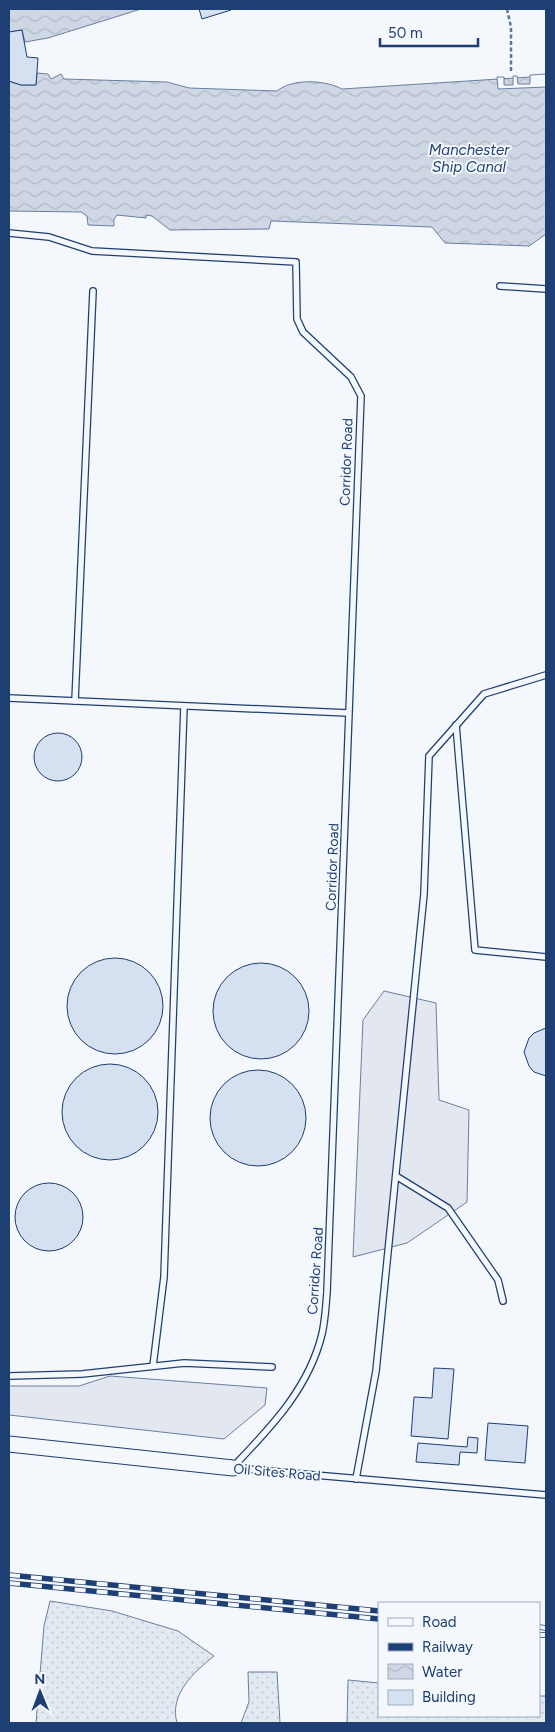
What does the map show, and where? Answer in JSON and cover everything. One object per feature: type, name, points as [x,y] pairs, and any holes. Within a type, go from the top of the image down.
[{"type":"street","name":"Oil Sites Road","points":[[9,1444],[232,1468]]},
{"type":"lane","name":"Corridor Road","points":[[9,233],[49,237],[92,251],[296,262],[296,319],[303,332],[351,377],[361,396],[348,713],[340,1026],[327,1292],[322,1334],[307,1374],[282,1415],[232,1468]]},
{"type":"lane","points":[[500,286],[546,289]]},
{"type":"lane","points":[[75,701],[93,291]]},
{"type":"lane","points":[[356,1479],[376,1371],[396,1176],[424,894],[429,756],[484,694],[546,675]]},
{"type":"lane","points":[[9,698],[348,713]]},
{"type":"lane","points":[[153,1366],[164,1277],[184,706]]},
{"type":"lane","points":[[456,725],[475,950],[546,958]]},
{"type":"lane","points":[[396,1176],[448,1208],[498,1280],[503,1302]]},
{"type":"lane","points":[[9,1376],[82,1374],[184,1362],[272,1367]]},
{"type":"lane","name":"Oil Sites Road","points":[[232,1468],[546,1495]]},
{"type":"path","points":[[508,9],[511,71]]},
{"type":"shaded area","points":[[384,991],[436,1003],[439,1100],[469,1110],[467,1202],[407,1243],[353,1257],[363,1020]]},
{"type":"shaded area","points":[[110,1376],[267,1388],[265,1405],[224,1439],[9,1415],[9,1386],[79,1386]]},
{"type":"shaded area","points":[[50,1601],[112,1611],[178,1631],[214,1656],[191,1677],[180,1693],[175,1712],[177,1723],[36,1723],[44,1626]]},
{"type":"shaded area","points":[[248,1672],[277,1672],[280,1723],[241,1723],[249,1702]]},
{"type":"shaded area","points":[[348,1680],[378,1683],[378,1717],[540,1717],[540,1696],[546,1696],[546,1723],[347,1723]]},
{"type":"water","points":[[9,9],[141,9],[48,38],[25,42],[22,30],[9,32]]},
{"type":"water","name":"Manchester Ship Canal","points":[[37,73],[48,74],[51,79],[61,74],[64,79],[167,82],[189,88],[277,91],[300,82],[318,82],[342,89],[546,76],[546,234],[529,246],[445,243],[432,227],[271,221],[269,229],[170,230],[152,216],[146,215],[146,218],[117,215],[114,219],[114,226],[88,225],[87,216],[81,212],[9,211],[9,81],[21,85],[36,85]]},
{"type":"pier","points":[[546,74],[546,87],[498,89],[497,77],[504,77],[504,85],[513,85],[513,76],[517,76],[518,84],[530,84],[530,75]]},
{"type":"building","points":[[199,9],[231,9],[231,10],[202,19]]},
{"type":"building","points":[[22,30],[27,57],[38,58],[36,85],[21,85],[9,81],[9,32]]},
{"type":"building","points":[[53,733],[63,733],[75,740],[82,752],[82,762],[75,774],[63,781],[53,781],[45,777],[38,770],[34,762],[34,752],[38,744],[45,737]]},
{"type":"building","points":[[115,958],[133,962],[149,972],[159,988],[163,1006],[159,1024],[149,1040],[133,1050],[115,1054],[97,1050],[81,1040],[71,1024],[67,1006],[71,988],[81,972],[97,962]]},
{"type":"building","points":[[261,963],[279,967],[295,977],[305,993],[309,1011],[305,1029],[295,1045],[279,1055],[261,1059],[243,1055],[227,1045],[217,1029],[213,1011],[217,993],[227,977],[243,967]]},
{"type":"building","points":[[546,1028],[546,1076],[534,1072],[529,1066],[524,1052],[529,1038],[534,1033]]},
{"type":"building","points":[[110,1064],[128,1068],[144,1078],[154,1094],[158,1112],[154,1130],[144,1146],[128,1156],[110,1160],[92,1156],[76,1146],[66,1130],[62,1112],[66,1094],[76,1078],[92,1068]]},
{"type":"building","points":[[258,1070],[276,1074],[292,1084],[302,1100],[306,1118],[302,1136],[292,1152],[276,1162],[258,1166],[240,1162],[224,1152],[214,1136],[210,1118],[214,1100],[224,1084],[240,1074]]},
{"type":"building","points":[[42,1183],[56,1183],[68,1188],[78,1198],[83,1210],[83,1224],[78,1236],[68,1246],[56,1251],[42,1251],[30,1246],[20,1236],[15,1224],[15,1210],[20,1198],[30,1188]]},
{"type":"building","points":[[434,1368],[454,1369],[448,1439],[411,1436],[414,1397],[432,1398]]},
{"type":"building","points":[[488,1423],[528,1426],[525,1463],[485,1460]]},
{"type":"building","points":[[468,1437],[478,1438],[477,1453],[460,1452],[459,1465],[416,1462],[418,1443],[467,1447]]},
{"type":"railway","points":[[9,1575],[378,1611]]},
{"type":"railway","points":[[9,1583],[378,1619]]},
{"type":"railway","points":[[540,1627],[546,1628]]},
{"type":"railway","points":[[540,1635],[546,1635]]}]
